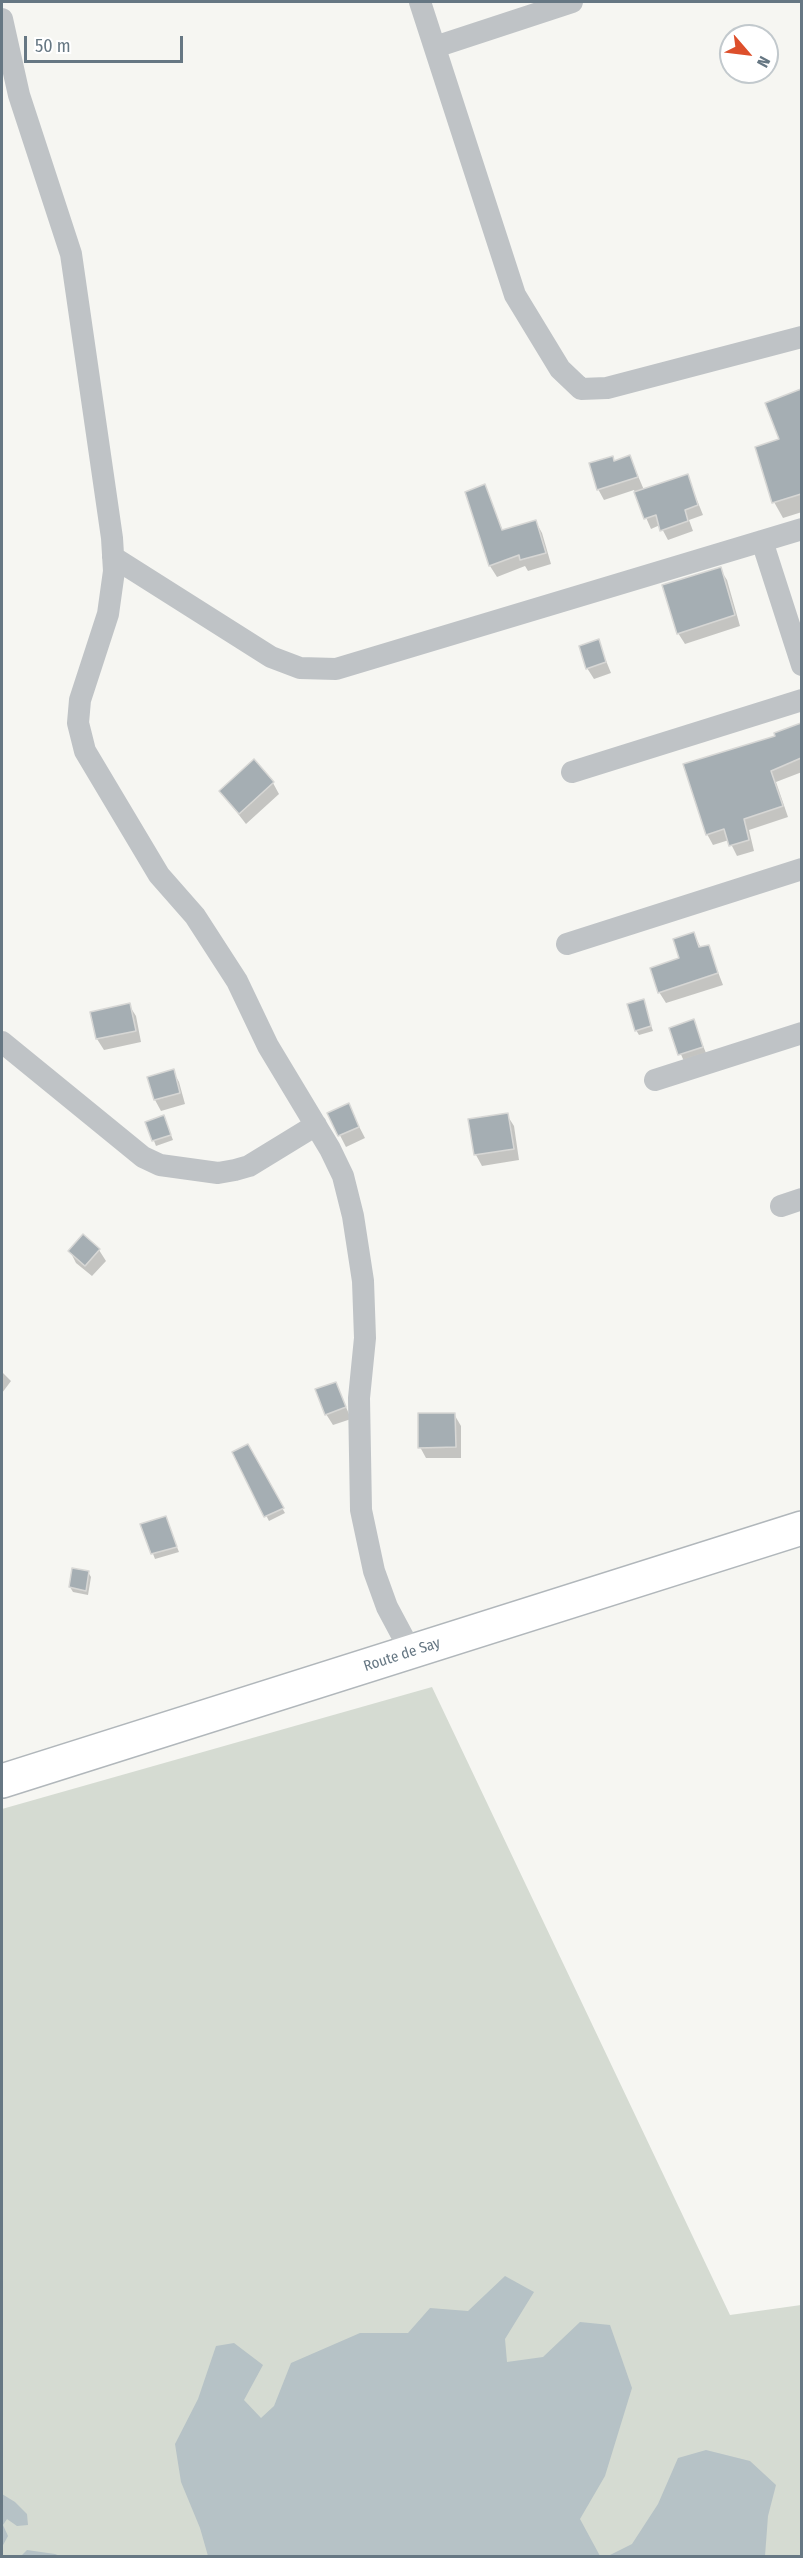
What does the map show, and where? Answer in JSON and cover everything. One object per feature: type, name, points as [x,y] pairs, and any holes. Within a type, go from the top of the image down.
[{"type":"main road","name":"Route de Say","points":[[2,1781],[801,1528]]},
{"type":"street","points":[[420,2],[515,295],[560,369],[581,389],[607,388],[801,337]]},
{"type":"street","points":[[435,47],[572,2]]},
{"type":"street","points":[[2,19],[19,95],[71,254],[113,557],[114,571],[108,614],[80,700],[78,723],[85,751],[159,875],[195,916],[237,981],[268,1046],[316,1125],[343,1176],[353,1216],[363,1281],[365,1338],[359,1398],[361,1510],[374,1571],[387,1607],[411,1652]]},
{"type":"street","points":[[113,557],[270,657],[300,668],[336,669],[801,529]]},
{"type":"street","points":[[762,541],[801,665]]},
{"type":"street","points":[[572,772],[801,700]]},
{"type":"street","points":[[567,944],[801,869]]},
{"type":"street","points":[[655,1080],[801,1033]]},
{"type":"street","points":[[2,1042],[143,1157],[160,1165],[218,1173],[235,1170],[249,1166],[316,1125]]},
{"type":"shaded area","points":[[432,1687],[730,2315],[801,2305],[801,2556],[2,2556],[2,1809]]},
{"type":"shaded area","points":[[505,2276],[534,2292],[505,2339],[507,2362],[543,2357],[580,2322],[610,2325],[632,2388],[605,2476],[580,2519],[600,2556],[208,2556],[200,2528],[181,2482],[175,2444],[198,2399],[216,2346],[234,2343],[263,2365],[244,2400],[261,2418],[274,2406],[291,2363],[360,2333],[408,2333],[430,2308],[468,2311]]},
{"type":"shaded area","points":[[706,2450],[750,2461],[776,2485],[768,2516],[765,2556],[608,2556],[632,2544],[658,2504],[678,2458]]},
{"type":"shaded area","points":[[2,2494],[15,2502],[27,2514],[28,2525],[17,2526],[7,2519],[3,2525],[8,2536],[2,2547]]},
{"type":"shaded area","points":[[27,2550],[55,2554],[60,2556],[21,2556]]},
{"type":"building","points":[[801,389],[801,494],[772,503],[755,447],[779,439],[765,403]]},
{"type":"building","points":[[630,455],[638,477],[597,490],[589,463],[613,456],[614,461]]},
{"type":"building","points":[[688,474],[698,505],[685,510],[688,521],[660,531],[656,515],[644,519],[634,492]]},
{"type":"building","points":[[485,484],[502,530],[536,520],[546,553],[520,560],[519,555],[489,566],[465,492]]},
{"type":"building","points":[[721,567],[735,615],[677,634],[662,585]]},
{"type":"building","points":[[599,639],[606,662],[586,669],[579,646]]},
{"type":"building","points":[[801,723],[801,758],[771,771],[783,806],[744,819],[749,840],[729,846],[724,829],[706,835],[683,764],[775,736],[774,733]]},
{"type":"building","points":[[254,759],[274,782],[239,814],[219,791]]},
{"type":"building","points":[[694,932],[699,947],[709,945],[718,973],[658,993],[650,968],[679,958],[673,939]]},
{"type":"building","points":[[644,999],[651,1026],[635,1031],[627,1004]]},
{"type":"building","points":[[130,1003],[136,1031],[96,1039],[90,1012]]},
{"type":"building","points":[[694,1019],[703,1047],[678,1055],[669,1028]]},
{"type":"building","points":[[174,1069],[180,1093],[154,1100],[147,1077]]},
{"type":"building","points":[[349,1103],[359,1127],[338,1136],[327,1113]]},
{"type":"building","points":[[508,1113],[514,1149],[474,1155],[468,1119]]},
{"type":"building","points":[[164,1115],[171,1135],[152,1141],[145,1122]]},
{"type":"building","points":[[83,1234],[100,1249],[85,1266],[68,1251]]},
{"type":"building","points":[[336,1382],[346,1407],[325,1415],[315,1389]]},
{"type":"building","points":[[418,1413],[455,1413],[456,1447],[418,1448]]},
{"type":"building","points":[[248,1444],[284,1508],[264,1517],[232,1452]]},
{"type":"building","points":[[166,1516],[177,1547],[151,1554],[140,1524]]},
{"type":"building","points":[[72,1568],[89,1571],[86,1591],[69,1587]]}]
